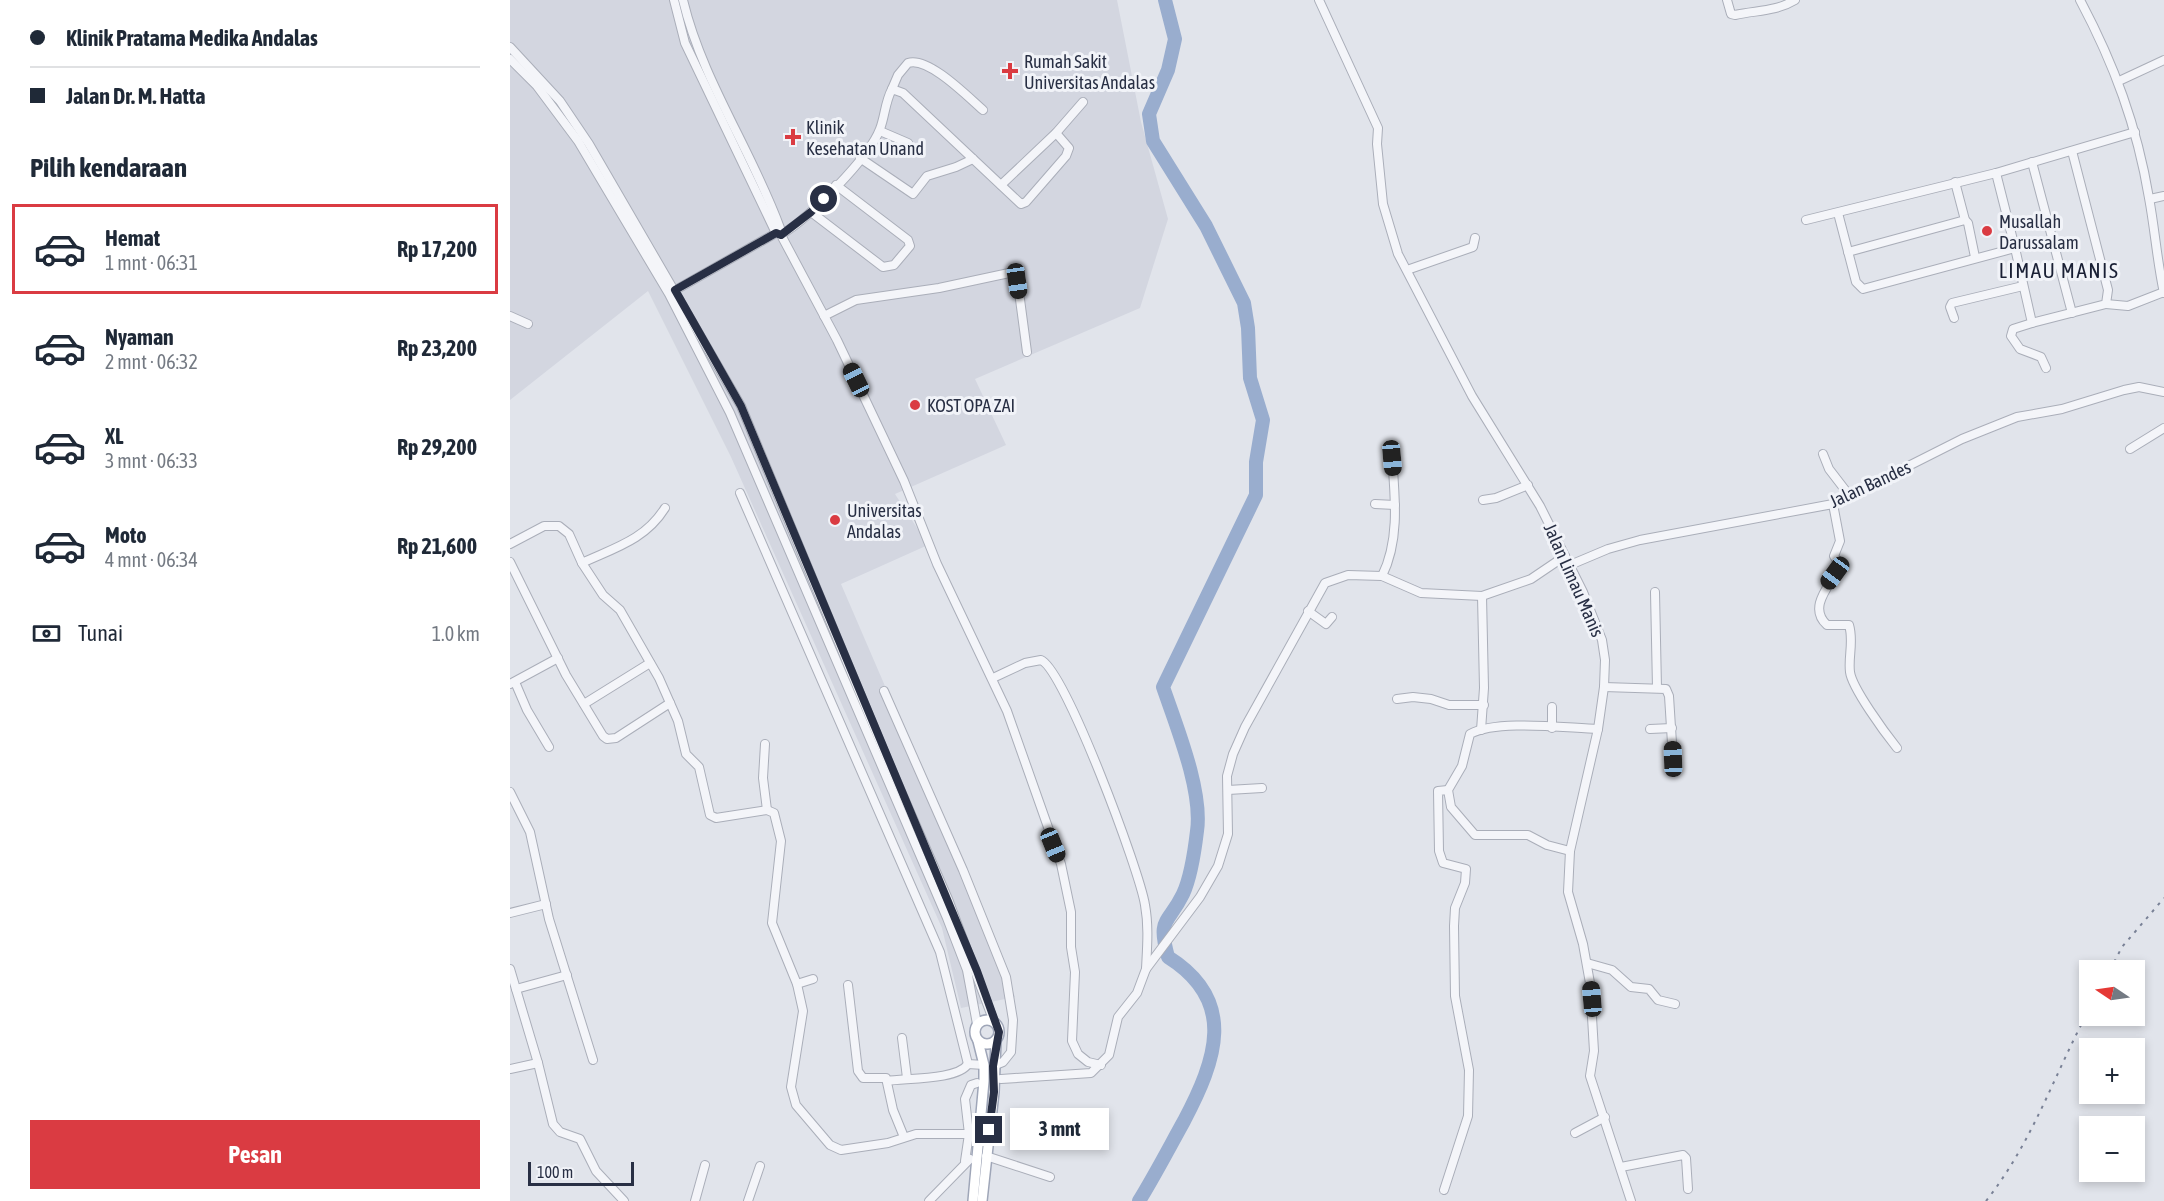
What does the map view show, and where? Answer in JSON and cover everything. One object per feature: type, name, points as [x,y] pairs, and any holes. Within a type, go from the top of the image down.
[{"type":"main road","points":[[973,1201],[981,1156],[989,1065],[998,1028],[994,1022],[987,1020],[977,1024],[974,1033],[989,1065]]},
{"type":"main road","points":[[978,1041],[987,1044],[996,1040]]},
{"type":"main road","points":[[981,1156],[982,1201]]},
{"type":"street","points":[[674,0],[779,232],[824,316],[904,481],[937,564],[993,678],[1061,864],[1071,912],[1071,947],[1075,972],[1072,1041],[1078,1054],[1088,1062],[1101,1065]]},
{"type":"street","points":[[682,0],[682,15]]},
{"type":"street","name":"Jalan Limau Manis","points":[[1319,0],[1378,128],[1377,144],[1383,204],[1391,236],[1472,396],[1528,485],[1570,565],[1600,633],[1605,660],[1604,687],[1598,729],[1570,850],[1568,892],[1587,963],[1594,1051],[1590,1076],[1631,1201]]},
{"type":"street","points":[[1727,0],[1733,15],[1757,9],[1769,12],[1795,0]]},
{"type":"street","points":[[2046,369],[2041,357],[2020,348],[2012,336],[2013,329],[2106,304],[2128,306],[2164,293],[2150,198],[2135,132],[2119,81],[2080,0]]},
{"type":"street","points":[[510,47],[560,101],[619,192],[672,292],[730,413],[943,907],[967,970],[977,1024]]},
{"type":"street","points":[[510,59],[537,86],[578,141],[741,406],[890,766],[948,899],[994,1022]]},
{"type":"street","points":[[2119,81],[2164,60]]},
{"type":"street","points":[[672,292],[811,212],[860,158],[880,130],[898,75],[908,63],[921,63],[947,79],[983,110]]},
{"type":"street","points":[[892,90],[903,93],[1017,202],[1026,202],[1069,150],[1056,133]]},
{"type":"street","points":[[1001,185],[1056,133],[1083,102]]},
{"type":"street","points":[[880,130],[908,143]]},
{"type":"street","points":[[1806,220],[1996,173],[2135,132]]},
{"type":"street","points":[[2072,151],[2108,290],[2106,304]]},
{"type":"street","points":[[860,158],[913,194],[927,176],[974,159]]},
{"type":"street","points":[[2032,162],[2072,313]]},
{"type":"street","points":[[1996,173],[2032,323]]},
{"type":"street","points":[[1955,182],[1965,220],[1968,223],[1975,258]]},
{"type":"street","points":[[811,212],[883,267],[894,265],[910,246],[908,240],[837,185]]},
{"type":"street","points":[[611,197],[619,192]]},
{"type":"street","points":[[2150,198],[2164,196]]},
{"type":"street","points":[[1839,213],[1858,287],[1863,289],[2015,248]]},
{"type":"street","points":[[1848,252],[1965,220]]},
{"type":"street","points":[[1407,270],[1473,247],[1475,238]]},
{"type":"street","points":[[824,316],[856,300],[939,288],[1009,273],[1017,277],[1027,352]]},
{"type":"street","points":[[1953,318],[1952,303],[2023,286]]},
{"type":"street","points":[[510,316],[528,324]]},
{"type":"street","name":"Jalan Bandes","points":[[1570,565],[1608,549],[1640,540],[1833,504],[1962,439],[2018,417],[2062,408],[2139,387],[2164,392]]},
{"type":"street","points":[[2130,449],[2164,428]]},
{"type":"street","points":[[1823,454],[1828,469],[1849,495]]},
{"type":"street","points":[[1383,577],[1392,544],[1395,505],[1392,458]]},
{"type":"street","points":[[1483,500],[1497,498],[1528,485]]},
{"type":"street","points":[[740,493],[940,952],[968,1064]]},
{"type":"street","points":[[1376,504],[1395,505]]},
{"type":"street","points":[[1833,504],[1839,535],[1839,546],[1834,556],[1840,564],[1822,595],[1818,609],[1819,616],[1827,625],[1849,625],[1852,643],[1850,675],[1854,688],[1862,696],[1897,748]]},
{"type":"street","points":[[582,562],[649,530],[665,508]]},
{"type":"street","points":[[510,544],[534,529],[552,525],[559,526],[569,534],[582,562],[603,595],[620,610],[650,663],[670,703],[686,754],[699,767],[710,815],[720,818],[768,810],[774,813],[781,841],[772,923],[797,984],[803,1011],[791,1087],[796,1105],[830,1145],[841,1150],[888,1143],[904,1137],[927,1133],[969,1134]]},
{"type":"street","points":[[1001,1079],[1080,1075],[1091,1073],[1101,1065],[1113,1046],[1118,1017],[1137,993],[1146,969],[1200,897],[1223,853],[1228,834],[1228,768],[1245,727],[1271,684],[1308,610],[1330,579],[1348,575],[1383,577],[1421,593],[1482,596],[1531,579],[1564,556]]},
{"type":"street","points":[[510,562],[558,658],[603,736],[610,740],[670,703]]},
{"type":"street","points":[[1654,591],[1656,688]]},
{"type":"street","points":[[1481,730],[1484,705],[1482,596]]},
{"type":"street","points":[[1308,610],[1326,624],[1332,617]]},
{"type":"street","points":[[549,747],[512,683],[558,658]]},
{"type":"street","points":[[993,678],[1026,663],[1041,660],[1050,666],[1062,688],[1102,775],[1145,903],[1148,932],[1146,969]]},
{"type":"street","points":[[584,704],[650,663]]},
{"type":"street","points":[[1604,687],[1663,687],[1668,692],[1673,759]]},
{"type":"street","points":[[884,690],[963,870],[1006,977],[1013,1020],[1011,1052],[1003,1062],[989,1065],[968,1064],[960,1072],[950,1075],[887,1081]]},
{"type":"street","points":[[1397,699],[1413,697],[1431,699],[1449,705],[1484,705]]},
{"type":"street","points":[[1552,707],[1552,728]]},
{"type":"street","points":[[1570,850],[1547,845],[1528,835],[1475,835],[1451,807],[1448,790],[1462,766],[1470,735],[1481,730],[1501,726],[1598,729]]},
{"type":"street","points":[[1650,729],[1672,728]]},
{"type":"street","points":[[765,744],[763,778],[768,810]]},
{"type":"street","points":[[1228,790],[1262,788]]},
{"type":"street","points":[[1444,1190],[1468,1116],[1469,1070],[1455,996],[1455,908],[1465,883],[1466,868],[1443,863],[1439,851],[1438,791],[1448,790]]},
{"type":"street","points":[[510,792],[530,832],[546,904],[593,1060]]},
{"type":"street","points":[[510,913],[546,904]]},
{"type":"street","points":[[1587,963],[1612,970],[1631,987],[1649,989],[1658,1000],[1675,1004]]},
{"type":"street","points":[[510,969],[538,1063],[553,1124],[560,1132],[580,1139],[596,1171],[624,1201]]},
{"type":"street","points":[[516,989],[567,975]]},
{"type":"street","points":[[797,984],[813,979]]},
{"type":"street","points":[[848,985],[858,1071],[863,1078],[882,1077],[887,1081],[893,1110],[904,1137]]},
{"type":"street","points":[[902,1038],[907,1078]]},
{"type":"street","points":[[510,1069],[538,1063]]},
{"type":"street","points":[[965,1161],[969,1134],[965,1099],[971,1085],[976,1083]]},
{"type":"street","points":[[1575,1133],[1605,1117]]},
{"type":"street","points":[[1621,1167],[1683,1155],[1686,1158],[1688,1189]]},
{"type":"street","points":[[930,1201],[965,1161],[981,1156],[1050,1177]]},
{"type":"street","points":[[695,1201],[705,1165]]},
{"type":"street","points":[[748,1201],[760,1166]]},
{"type":"shaded area","name":"Universitas Andalas","points":[[510,0],[1117,0],[1141,122],[1168,219],[1140,308],[975,379],[1006,445],[895,494],[928,545],[841,584],[982,911],[1015,997],[961,1008],[942,928],[731,457],[648,291],[510,400]]},
{"type":"waterway","points":[[1139,1201],[1184,1121],[1205,1076],[1214,1033],[1212,1012],[1205,993],[1190,974],[1168,957],[1165,944],[1166,922],[1186,888],[1198,815],[1187,758],[1163,687],[1256,495],[1256,462],[1263,420],[1250,378],[1248,328],[1244,303],[1206,226],[1153,141],[1149,114],[1168,70],[1175,39],[1165,0]]},
{"type":"railway","points":[[2115,960],[2122,947],[2164,898]]},
{"type":"railway","points":[[1986,1201],[2003,1178],[2031,1131],[2081,1026]]},
{"type":"place","name":"Rumah Sakit Universitas Andalas","points":[[1010,71]]},
{"type":"place","name":"Klinik Kesehatan Unand","points":[[793,137]]},
{"type":"place","name":"Musallah Darussalam","points":[[1987,231]]},
{"type":"place","name":"KOST OPA ZAI","points":[[915,405]]},
{"type":"place","name":"Universitas Andalas","points":[[835,520]]},
{"type":"district","name":"LIMAU MANIS","points":[[2059,270]]},
{"type":"route","points":[[824,199],[781,235],[776,233],[675,290],[741,406],[977,971],[986,1003],[999,1032],[993,1066],[994,1092],[989,1130]]}]
